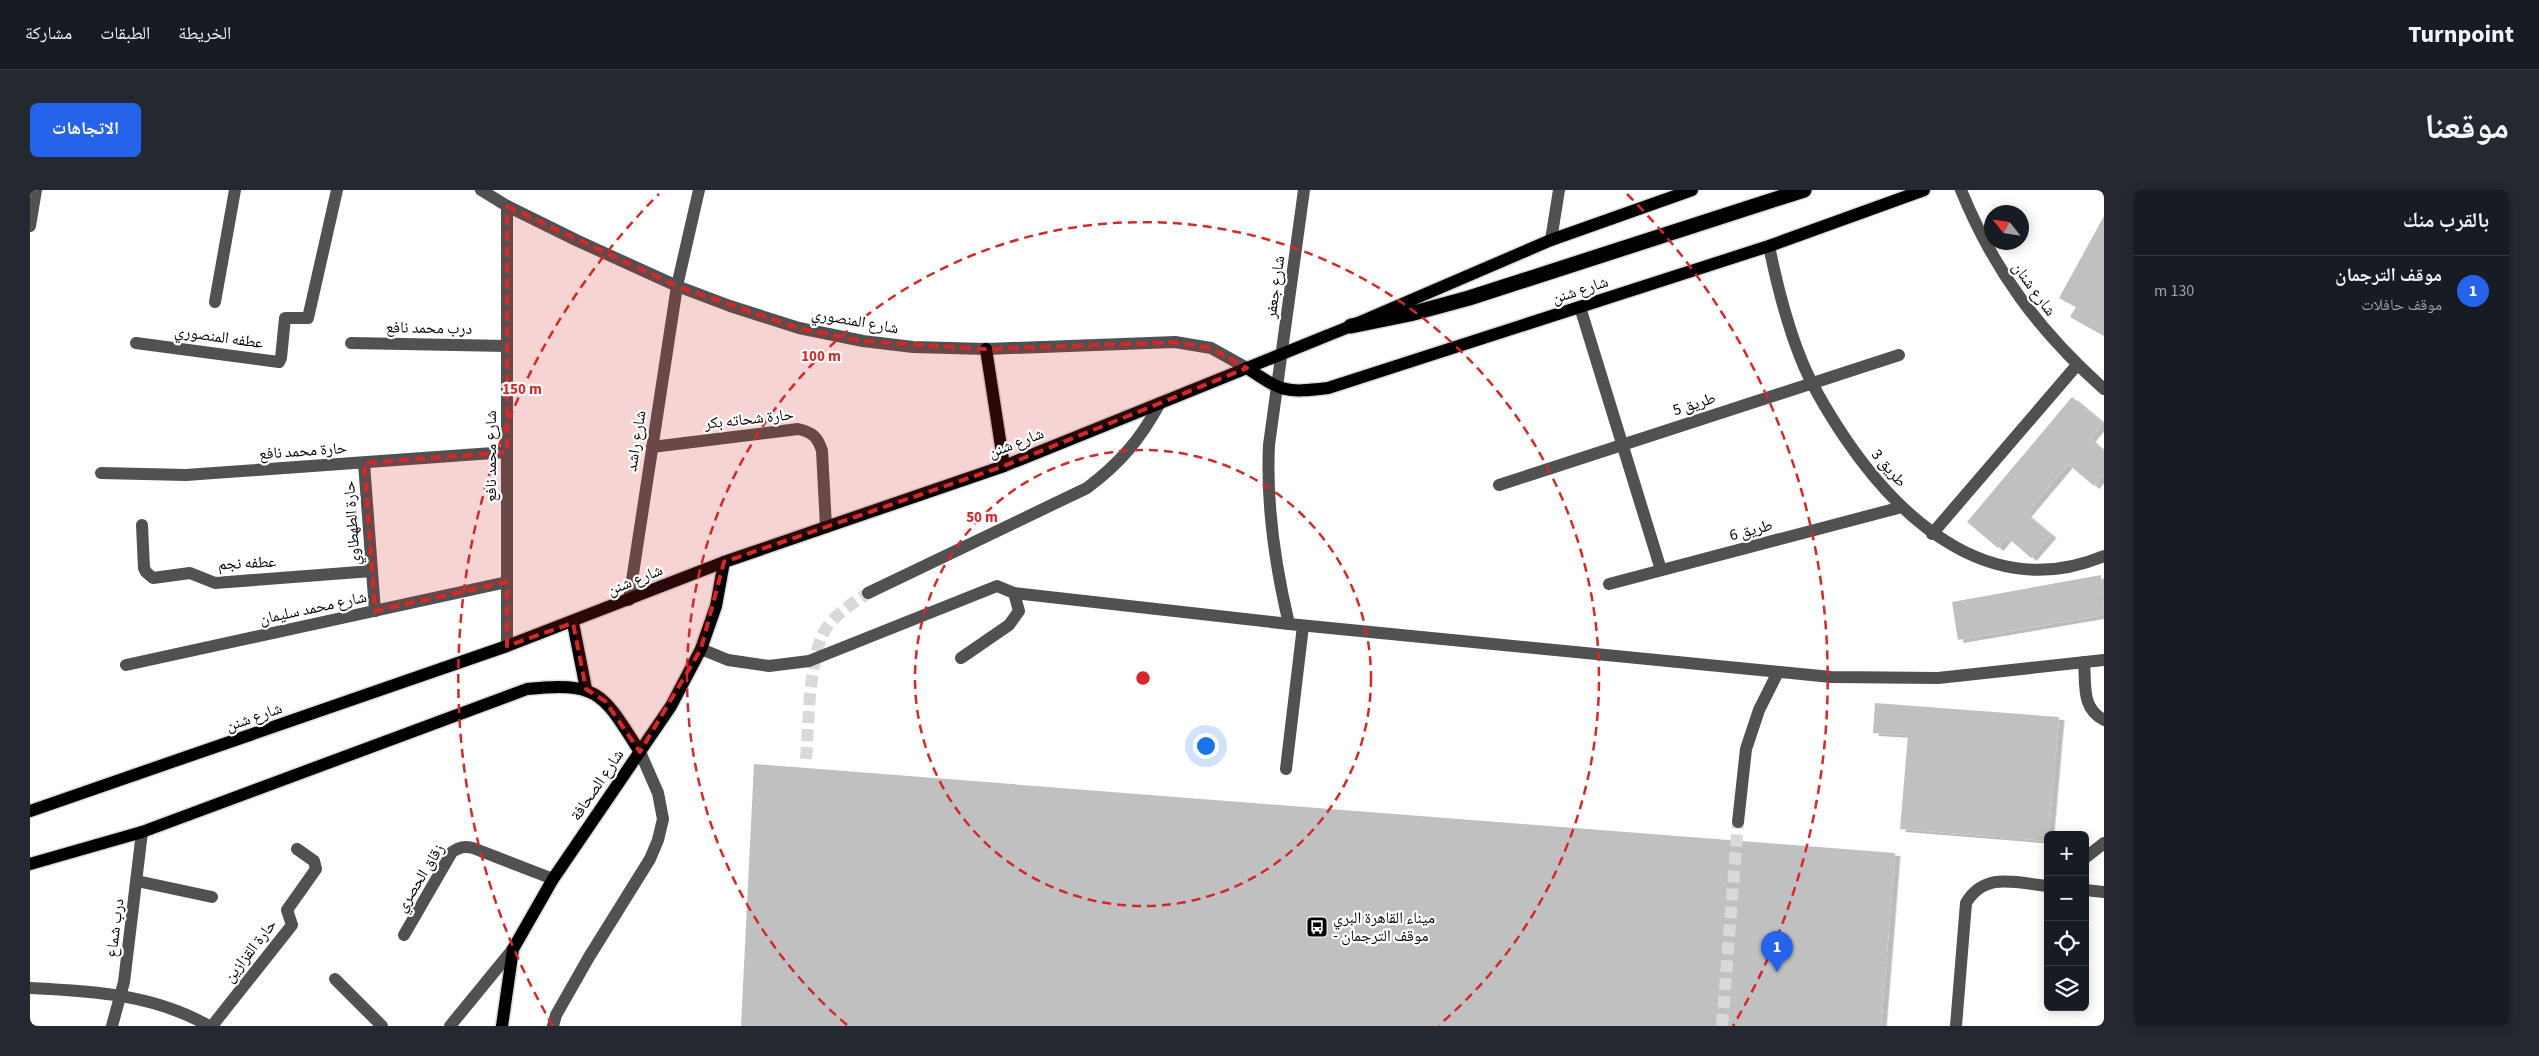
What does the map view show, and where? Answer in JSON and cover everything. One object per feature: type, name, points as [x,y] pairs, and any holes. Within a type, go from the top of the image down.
[{"type":"highway","points":[[1350,326],[1410,314],[1804,190]]},
{"type":"main road","name":"شارع شنن","points":[[30,811],[507,646],[724,562],[1004,466],[1350,326],[1551,240],[1692,190]]},
{"type":"main road","name":"شارع شنن","points":[[1247,368],[1278,389],[1300,392],[1328,388],[1769,246],[1924,190]]},
{"type":"main road","points":[[986,348],[1004,466]]},
{"type":"main road","name":"شارع الصحافة","points":[[502,1026],[513,949],[553,879],[671,706],[702,649],[716,606],[724,562]]},
{"type":"main road","points":[[573,622],[586,689]]},
{"type":"main road","points":[[30,864],[142,832],[527,689],[560,685],[586,689],[605,701],[640,752]]},
{"type":"street","points":[[30,226],[32,204],[36,190]]},
{"type":"street","points":[[215,302],[232,190]]},
{"type":"street","name":"عطفه المنصوري","points":[[136,343],[278,362],[281,358],[285,318],[308,318],[337,190]]},
{"type":"street","name":"شارع المنصوري","points":[[481,190],[507,206],[677,286],[799,328],[864,341],[914,346],[986,348],[1175,342],[1212,348],[1247,368]]},
{"type":"street","name":"شارع راشد","points":[[628,600],[677,286],[699,190]]},
{"type":"street","name":"شارع جعفر","points":[[1289,624],[1278,578],[1267,486],[1269,445],[1304,190]]},
{"type":"street","points":[[1551,240],[1559,190]]},
{"type":"street","name":"شارع شنان","points":[[1961,190],[1993,259],[2017,296],[2044,331],[2077,366],[2104,389]]},
{"type":"street","name":"شارع محمد نافع","points":[[507,206],[507,646]]},
{"type":"street","name":"طريق 3","points":[[1769,246],[1782,305],[1801,361],[1812,383],[1829,414],[1862,463],[1902,507],[1932,534],[1967,554],[2014,569],[2057,569],[2085,564],[2104,556]]},
{"type":"street","points":[[1580,307],[1661,570]]},
{"type":"street","name":"درب محمد نافع","points":[[351,343],[507,346]]},
{"type":"street","name":"طريق 5","points":[[1499,485],[1899,355]]},
{"type":"street","points":[[1932,534],[2077,366]]},
{"type":"street","points":[[868,593],[1087,488],[1130,451],[1160,403]]},
{"type":"street","name":"حارة شحاته بكر","points":[[652,447],[798,429],[809,431],[818,439],[822,451],[826,527]]},
{"type":"street","name":"حارة محمد نافع","points":[[101,473],[186,475],[507,452]]},
{"type":"street","name":"حارة الطهطاوي","points":[[364,463],[375,611]]},
{"type":"street","name":"طريق 6","points":[[1609,584],[1902,507]]},
{"type":"street","name":"عطفه نجم","points":[[142,525],[144,568],[153,578],[190,573],[215,583],[372,571]]},
{"type":"street","name":"شارع محمد سليمان","points":[[126,665],[507,582]]},
{"type":"street","points":[[702,649],[728,660],[768,666],[809,661],[997,586],[1014,593],[1303,626],[1777,674],[1878,679],[1938,678],[2104,660]]},
{"type":"street","points":[[961,658],[1009,625],[1019,610],[1014,593]]},
{"type":"street","points":[[1286,770],[1303,626]]},
{"type":"street","points":[[2084,662],[2086,702],[2094,715],[2104,720]]},
{"type":"street","points":[[1738,822],[1746,749],[1759,710],[1777,674]]},
{"type":"street","points":[[553,1026],[556,1015],[650,859],[658,840],[663,819],[658,793],[640,752]]},
{"type":"street","name":"درب شماع","points":[[112,1026],[121,995],[142,832]]},
{"type":"street","points":[[2089,855],[2104,843]]},
{"type":"street","name":"زقاق الحصري","points":[[404,934],[452,852],[458,848],[466,846],[473,848],[553,879]]},
{"type":"street","name":"حارة القزازين","points":[[210,1026],[292,925],[287,910],[316,869],[314,861],[297,849]]},
{"type":"street","points":[[137,881],[212,897]]},
{"type":"street","points":[[1956,1026],[1966,903],[1973,891],[1983,884],[1998,881],[2044,886]]},
{"type":"street","points":[[2089,890],[2104,892]]},
{"type":"street","points":[[450,1026],[513,949]]},
{"type":"street","points":[[336,979],[382,1026]]},
{"type":"street","points":[[30,988],[121,995],[178,1010],[210,1026]]},
{"type":"highlighted area","points":[[507,206],[677,286],[799,328],[863,341],[986,349],[1175,342],[1211,348],[1247,368],[1004,466],[724,562],[701,649],[640,752],[605,701],[586,689],[573,623],[507,646],[507,582],[375,611],[364,463],[507,452]]},
{"type":"building","points":[[2104,216],[2104,336],[2070,317],[2076,307],[2059,298]]},
{"type":"building","points":[[2072,397],[2103,423],[2090,439],[2104,451],[2104,474],[2094,486],[2068,464],[2026,514],[2051,535],[2031,558],[2007,537],[1998,548],[1967,522]]},
{"type":"building","points":[[2101,575],[2104,615],[1958,640],[1952,602]]},
{"type":"building","points":[[1875,703],[2059,717],[2049,831],[2044,831],[2044,841],[1900,829],[1908,735],[1873,733]]},
{"type":"building","name":"ميناء القاهرة البري - موقف الترجمان","points":[[754,764],[1895,853],[1881,1026],[741,1026]]},
{"type":"tunnel","points":[[806,759],[813,672],[821,640],[827,627],[836,617],[868,593]]},
{"type":"tunnel","points":[[1722,1026],[1738,822]]},
{"type":"place","name":"ميناء القاهرة البري - موقف الترجمان","points":[[1317,927]]},
{"type":"place","name":"موقف الترجمان","points":[[1777,972]]}]
